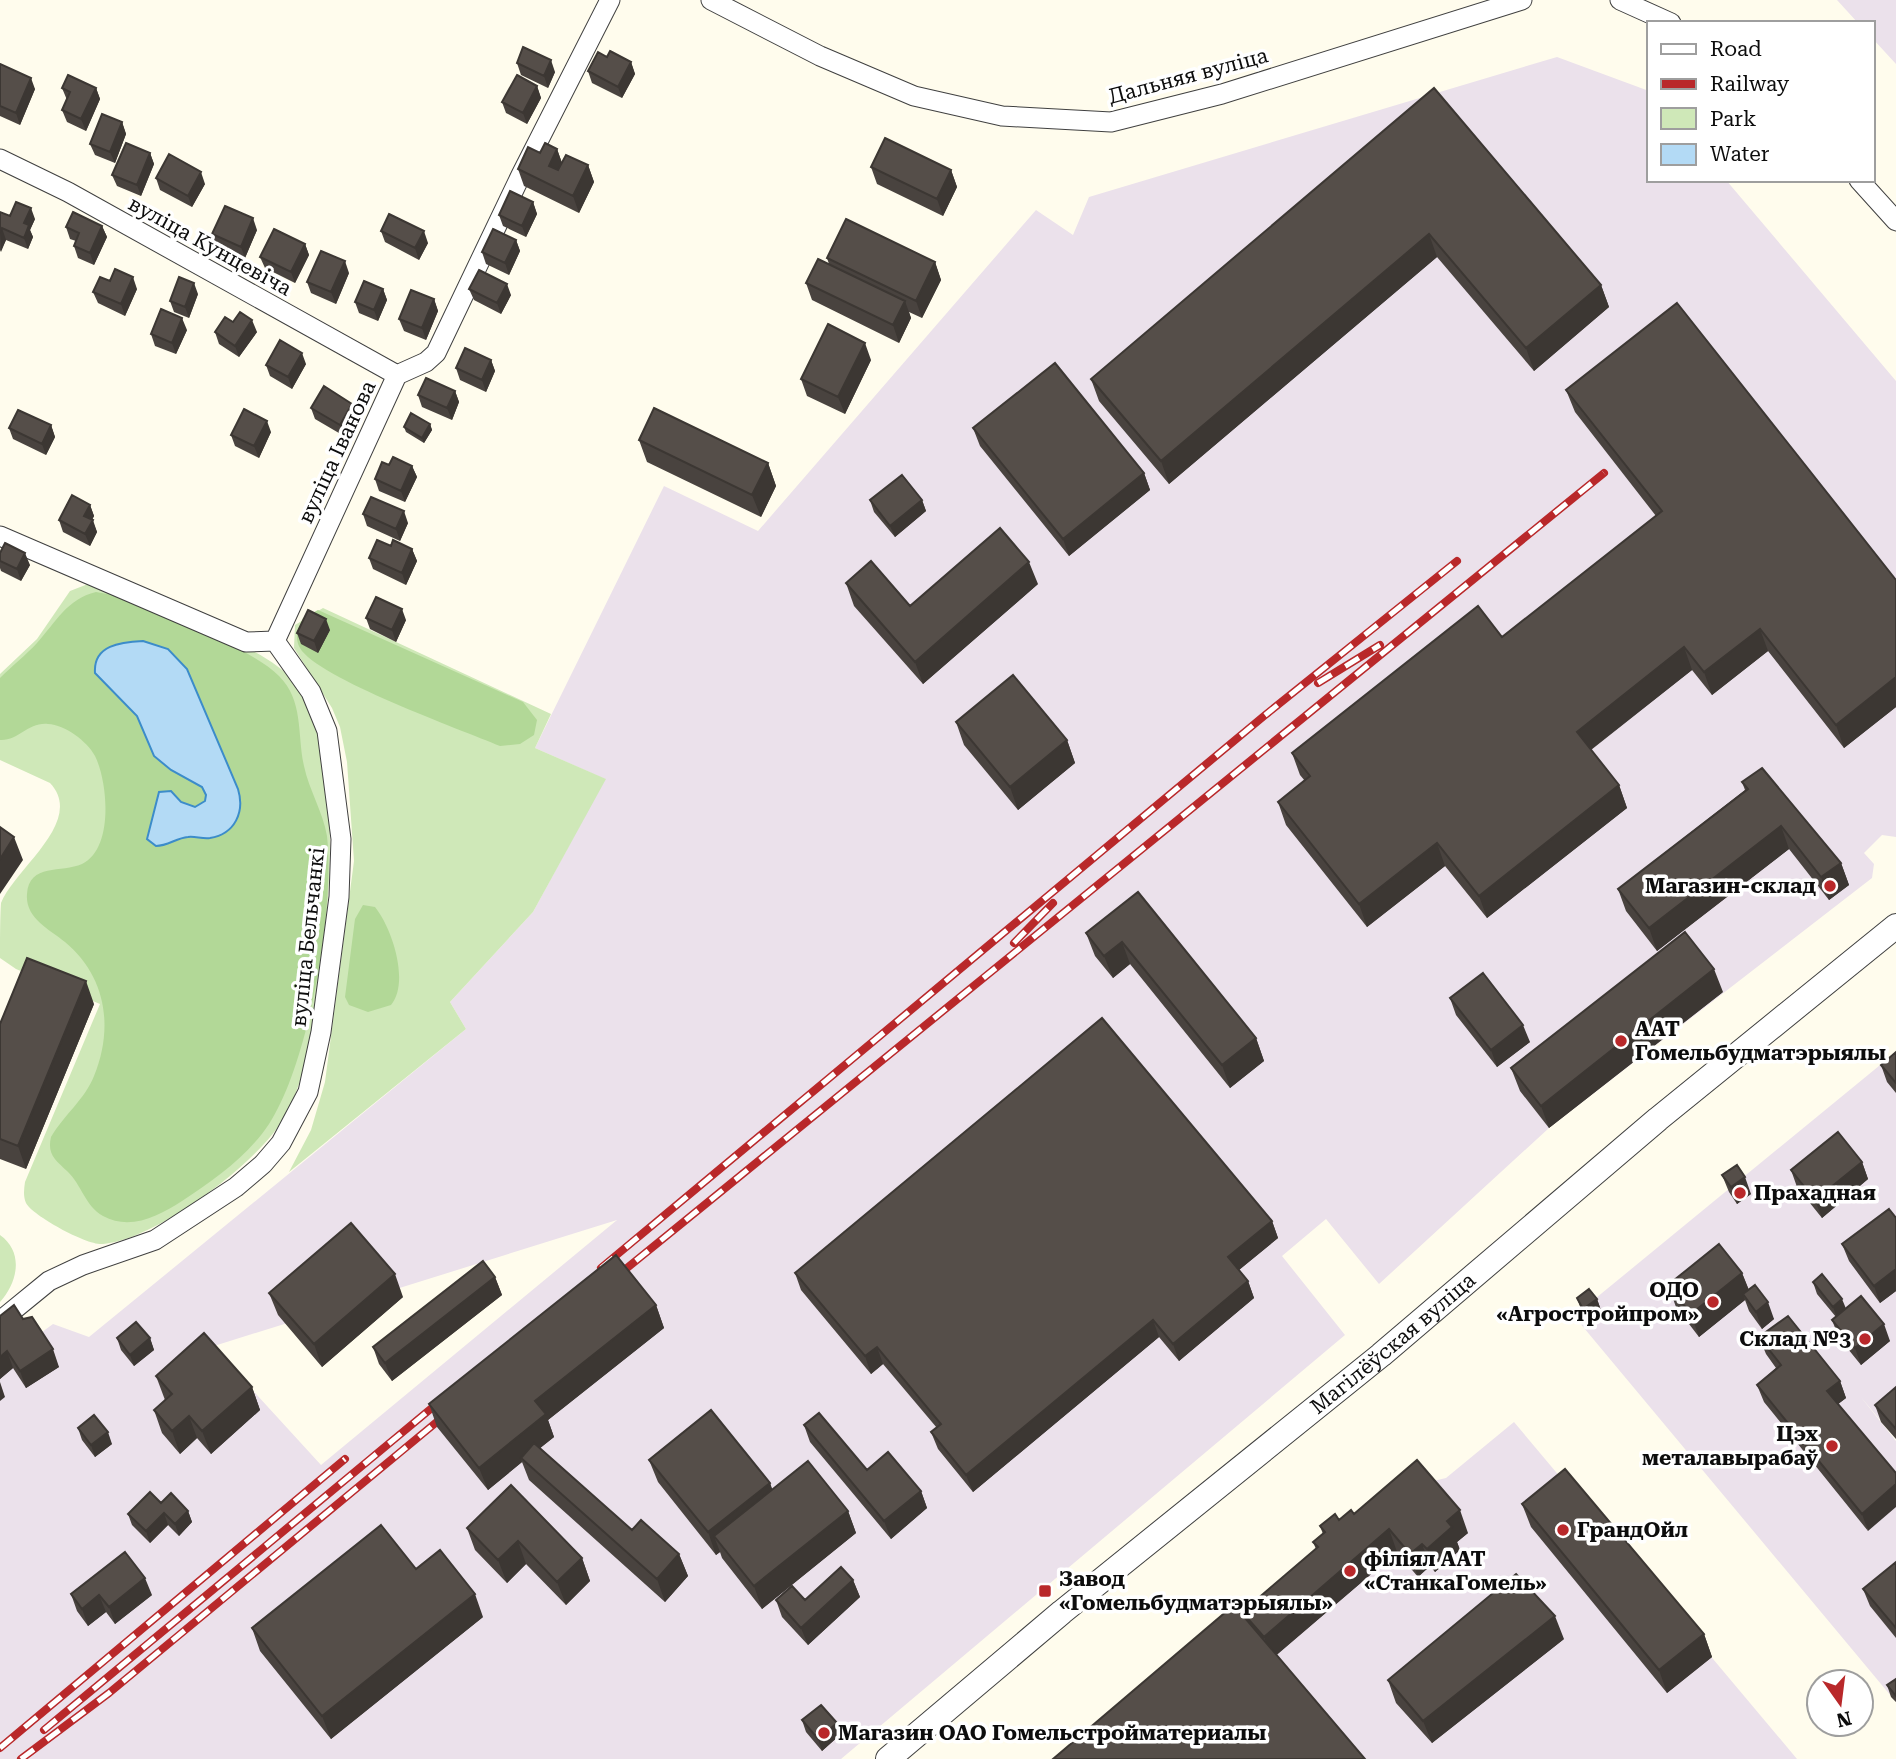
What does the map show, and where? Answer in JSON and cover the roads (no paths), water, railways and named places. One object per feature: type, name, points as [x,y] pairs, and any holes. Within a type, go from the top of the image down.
[{"type":"street","name":"вуліца Іванова","points":[[275,641],[397,376],[426,362],[436,353],[521,175],[610,0]]},
{"type":"street","name":"Дальняя вуліца","points":[[712,0],[820,56],[914,96],[1002,116],[1111,122],[1222,94],[1522,0]]},
{"type":"street","points":[[1620,0],[1667,21]]},
{"type":"street","name":"вуліца Кунцевіча","points":[[0,159],[68,192],[397,376]]},
{"type":"street","points":[[1861,182],[1896,220]]},
{"type":"street","points":[[0,536],[246,642],[275,641]]},
{"type":"street","name":"вуліца Бельчанкі","points":[[0,1321],[49,1281],[83,1265],[155,1240],[236,1187],[263,1164],[281,1143],[308,1092],[321,1032],[341,867],[338,810],[327,731],[311,692],[275,641]]},
{"type":"street","name":"Магілёўская вуліца","points":[[888,1759],[1062,1612],[1381,1355],[1658,1119],[1896,926]]},
{"type":"water","points":[[143,641],[168,649],[187,669],[238,789],[239,814],[232,827],[219,836],[184,838],[156,846],[147,839],[159,792],[171,791],[181,802],[195,807],[205,801],[206,795],[202,787],[171,770],[154,756],[137,716],[95,673],[99,656],[110,647]]},
{"type":"railway","points":[[611,1281],[1604,473]]},
{"type":"railway","points":[[601,1268],[1264,716],[1457,561]]},
{"type":"railway","points":[[1318,683],[1380,645]]},
{"type":"railway","points":[[1014,943],[1053,903]]},
{"type":"railway","points":[[44,1730],[445,1397]]},
{"type":"railway","points":[[21,1759],[109,1693],[450,1411]]},
{"type":"railway","points":[[0,1748],[345,1459]]},
{"type":"place","name":"Магазин-склад","points":[[1830,886]]},
{"type":"place","name":"ААТ Гомельбудматэрыялы","points":[[1621,1041]]},
{"type":"place","name":"Прахадная","points":[[1740,1193]]},
{"type":"place","name":"ОДО «Агростройпром»","points":[[1713,1302]]},
{"type":"place","name":"Склад №3","points":[[1865,1339]]},
{"type":"place","name":"Цэх металавырабаў","points":[[1832,1446]]},
{"type":"place","name":"ГрандОйл","points":[[1563,1530]]},
{"type":"place","name":"філіял ААТ «СтанкаГомель»","points":[[1350,1571]]},
{"type":"place","name":"Завод «Гомельбудматэрыялы»","points":[[1045,1591]]},
{"type":"place","name":"Магазин ОАО Гомельстройматериалы","points":[[824,1733]]}]
